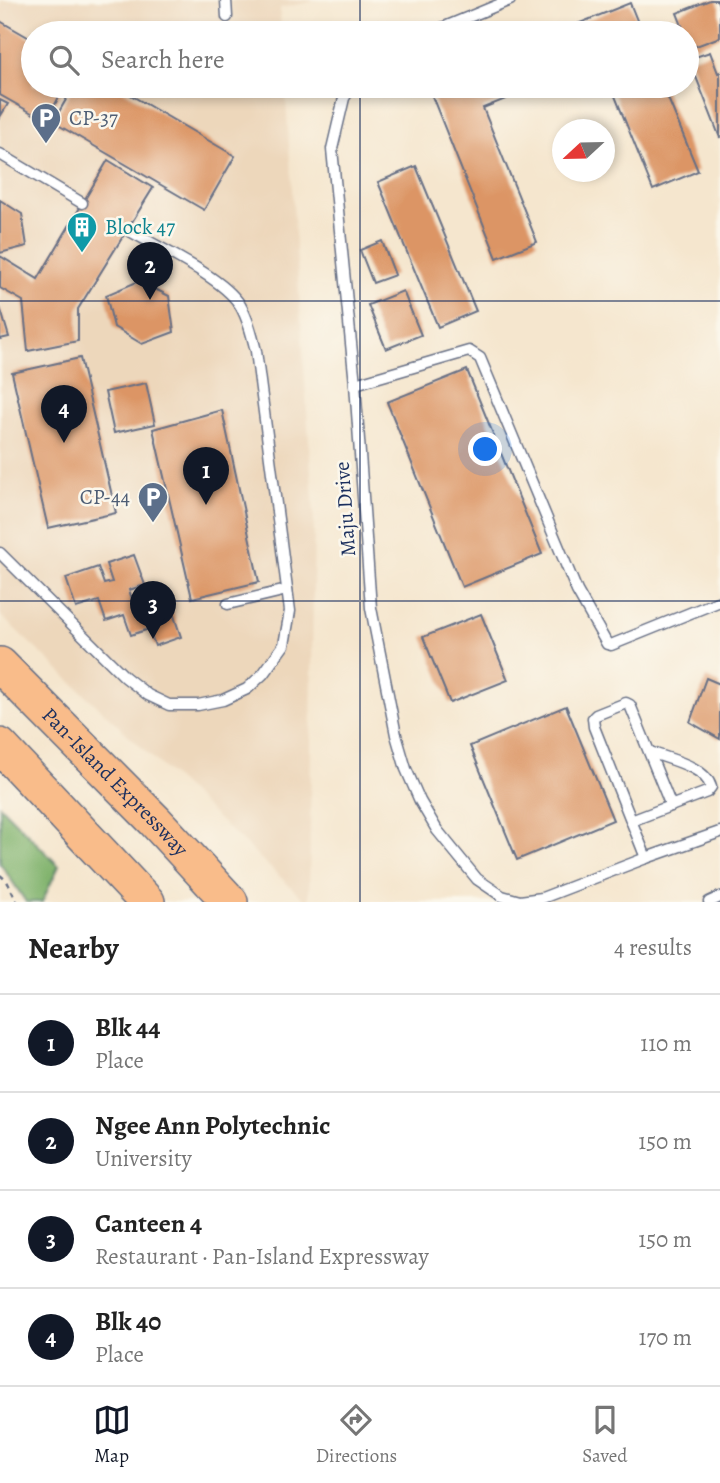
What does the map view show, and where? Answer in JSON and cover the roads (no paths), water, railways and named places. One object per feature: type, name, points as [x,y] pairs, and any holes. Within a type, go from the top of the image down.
[{"type":"highway","name":"Pan-Island Expressway","points":[[0,665],[155,821],[230,902]]},
{"type":"highway","points":[[0,746],[147,902]]},
{"type":"lane","points":[[226,0],[227,17]]},
{"type":"lane","points":[[459,21],[510,0]]},
{"type":"lane","name":"Maju Drive","points":[[344,98],[334,131],[332,149],[355,384],[371,608],[399,747],[420,801],[437,830],[477,878],[501,899],[520,901],[543,900],[646,858],[720,832]]},
{"type":"lane","points":[[0,154],[82,203]]},
{"type":"lane","points":[[0,553],[125,677],[148,695],[169,705],[198,705],[223,700],[247,688],[263,674],[284,645],[290,611],[256,351],[249,323],[239,303],[226,288],[128,229]]},
{"type":"lane","points":[[355,384],[469,351],[480,358],[577,591],[607,644],[611,645],[720,601]]},
{"type":"lane","points":[[228,604],[287,590]]},
{"type":"lane","points":[[646,858],[594,727],[593,718],[596,715],[626,703],[630,705],[671,806]]},
{"type":"lane","points":[[631,821],[707,792],[711,786],[711,782],[695,770],[650,752]]},
{"type":"lane","points":[[709,902],[720,897]]},
{"type":"place","name":"CP-37","points":[[46,145]]},
{"type":"place","name":"Block 47","points":[[82,254]]},
{"type":"place","name":"Ngee Ann Polytechnic","points":[[150,300]]},
{"type":"place","name":"Blk 40","points":[[64,443]]},
{"type":"place","name":"Blk 44","points":[[206,505]]},
{"type":"place","name":"CP-44","points":[[153,524]]},
{"type":"place","name":"Canteen 4","points":[[153,639]]}]
